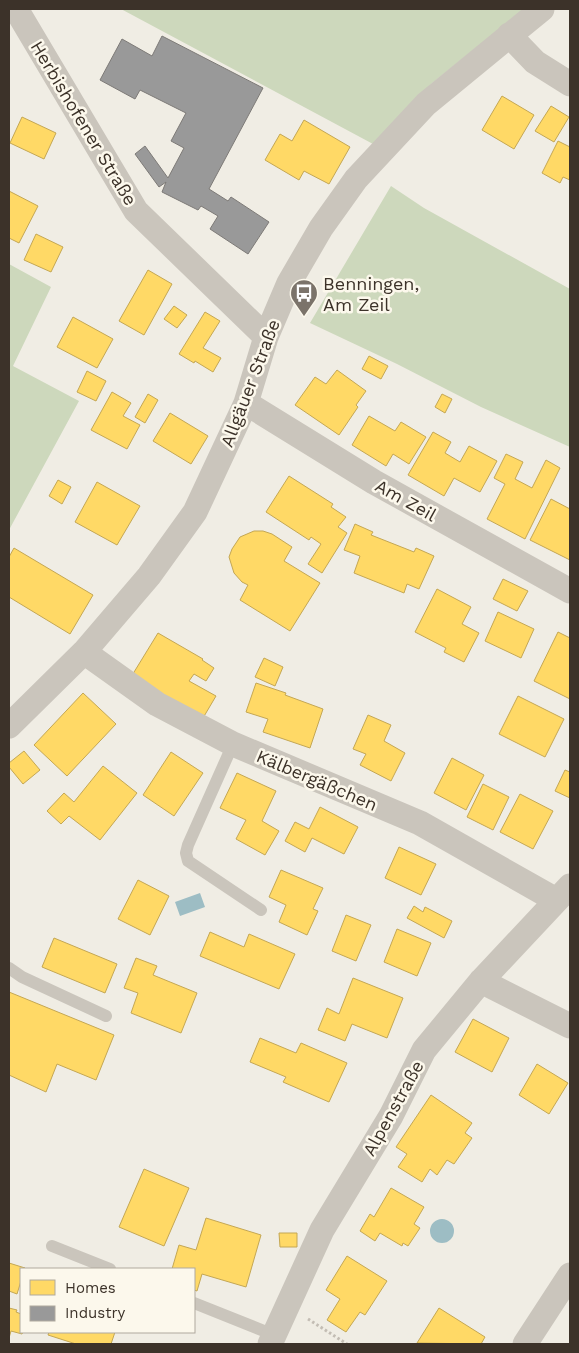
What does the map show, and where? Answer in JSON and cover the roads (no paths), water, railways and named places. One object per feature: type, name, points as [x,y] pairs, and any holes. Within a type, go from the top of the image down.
[{"type":"street","name":"Herbishofener Straße","points":[[16,9],[136,211],[266,338]]},
{"type":"street","name":"Allgäuer Straße","points":[[9,726],[84,652],[149,576],[195,512],[246,403],[266,338],[289,283],[321,228],[356,179],[426,104],[542,9]]},
{"type":"street","points":[[509,35],[535,62],[570,84]]},
{"type":"street","name":"Am Zeil","points":[[246,403],[374,482],[570,592]]},
{"type":"street","name":"Kälbergäßchen","points":[[84,652],[157,704],[233,744],[420,823],[563,893]]},
{"type":"street","name":"Alpenstraße","points":[[272,1340],[322,1230],[391,1116],[424,1050],[481,981],[563,893]]},
{"type":"street","points":[[481,981],[570,1026]]},
{"type":"street","points":[[532,1342],[570,1275]]},
{"type":"lane","points":[[233,744],[186,853],[188,861],[194,867],[261,910]]},
{"type":"lane","points":[[9,968],[22,977],[106,1016]]},
{"type":"lane","points":[[52,1246],[107,1268]]},
{"type":"lane","points":[[195,1303],[272,1340]]},
{"type":"water","points":[[200,893],[205,907],[180,916],[175,902]]},
{"type":"water","points":[[442,1219],[447,1220],[453,1226],[453,1236],[447,1242],[442,1243],[437,1242],[431,1236],[430,1231],[431,1226],[437,1220]]},
{"type":"place","name":"Benningen, Am Zeil","points":[[304,317]]}]
